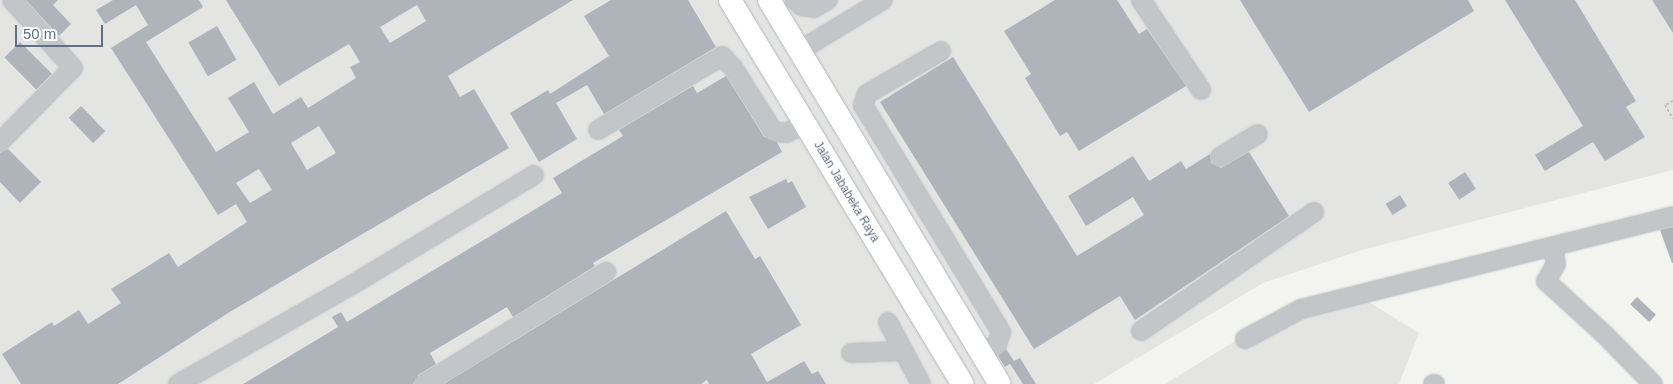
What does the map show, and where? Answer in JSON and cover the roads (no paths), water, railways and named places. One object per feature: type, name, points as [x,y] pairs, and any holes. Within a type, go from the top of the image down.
[{"type":"main road","name":"Jalan Jababeka Raya","points":[[730,0],[963,384]]},
{"type":"main road","points":[[769,0],[1000,384]]},
{"type":"main road","points":[[772,70],[799,51]]},
{"type":"street","points":[[0,142],[73,68],[12,0]]},
{"type":"street","points":[[795,0],[802,6],[814,8],[828,0]]},
{"type":"street","points":[[799,51],[883,0]]},
{"type":"street","points":[[1141,0],[1202,90]]},
{"type":"street","points":[[941,51],[867,94],[863,105],[1001,332],[997,344],[982,354]]},
{"type":"street","points":[[598,130],[722,56],[734,69],[773,131],[786,133],[804,124]]},
{"type":"street","points":[[1220,157],[1258,134]]},
{"type":"street","points":[[178,384],[360,280],[534,175]]},
{"type":"street","points":[[1141,331],[1314,212]]},
{"type":"street","points":[[1244,340],[1301,310],[1417,278],[1554,247],[1673,216]]},
{"type":"street","points":[[1554,247],[1556,264],[1546,281],[1606,336],[1651,384]]},
{"type":"street","points":[[424,384],[606,272]]},
{"type":"street","points":[[888,322],[921,384]]},
{"type":"street","points":[[851,353],[903,351]]}]
